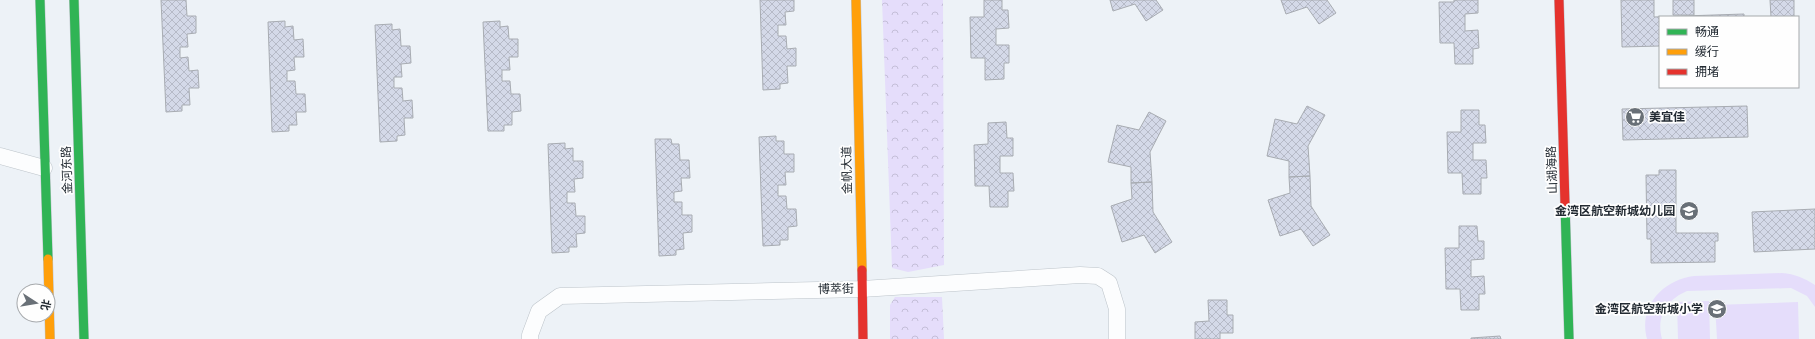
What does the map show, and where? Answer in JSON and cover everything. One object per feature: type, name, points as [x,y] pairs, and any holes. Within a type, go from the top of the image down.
[{"type":"street","name":"金河东路","points":[[40,0],[50,339]]},
{"type":"street","name":"金河东路","points":[[74,0],[84,339]]},
{"type":"street","name":"金帆大道","points":[[856,0],[863,339]]},
{"type":"street","name":"山湖海路","points":[[1559,0],[1569,339]]},
{"type":"street","points":[[0,156],[44,168]]},
{"type":"street","name":"博萃街","points":[[530,339],[539,311],[560,296],[862,289],[1080,275],[1098,276],[1109,283],[1117,309],[1117,339]]},
{"type":"green space","points":[[882,0],[943,0],[944,265],[908,272],[892,268]]},
{"type":"green space","points":[[1791,274],[1807,280],[1815,285],[1815,307],[1807,296],[1791,288],[1687,291],[1673,299],[1664,310],[1660,323],[1662,339],[1647,339],[1645,327],[1646,316],[1650,306],[1663,289],[1672,283],[1694,276]]},
{"type":"green space","points":[[895,297],[942,297],[944,339],[890,339],[890,305]]},
{"type":"green space","points":[[1709,301],[1710,339],[1678,339],[1677,302]]},
{"type":"green space","points":[[1798,302],[1799,339],[1717,339],[1715,305]]},
{"type":"building","points":[[161,0],[186,0],[187,16],[196,16],[196,33],[187,34],[188,47],[180,47],[180,58],[188,57],[189,71],[198,70],[199,88],[189,88],[190,105],[182,105],[182,111],[166,112]]},
{"type":"building","points":[[760,0],[794,0],[794,11],[785,12],[786,25],[778,25],[778,36],[786,36],[787,49],[796,48],[796,66],[787,66],[788,83],[780,84],[780,89],[763,90]]},
{"type":"building","points":[[984,0],[1002,0],[1002,10],[1008,10],[1009,28],[996,29],[996,45],[1009,45],[1009,63],[1004,63],[1004,79],[985,80],[985,58],[971,58],[970,17],[984,17]]},
{"type":"building","points":[[1110,0],[1156,0],[1163,10],[1146,21],[1135,4],[1113,11]]},
{"type":"building","points":[[1281,0],[1327,0],[1336,13],[1319,24],[1307,7],[1286,14]]},
{"type":"building","points":[[1454,0],[1478,0],[1478,13],[1465,14],[1465,31],[1478,30],[1479,48],[1473,49],[1473,64],[1455,64],[1454,43],[1440,43],[1439,2],[1454,2]]},
{"type":"building","points":[[1621,0],[1654,0],[1654,17],[1659,17],[1659,46],[1622,47]]},
{"type":"building","points":[[1673,0],[1694,0],[1694,15],[1673,15]]},
{"type":"building","points":[[1770,0],[1794,0],[1794,16],[1771,16]]},
{"type":"building","points":[[1744,14],[1744,16],[1684,16]]},
{"type":"building","points":[[285,21],[285,27],[293,26],[294,40],[303,39],[304,57],[294,57],[295,70],[287,71],[287,81],[295,81],[296,94],[305,94],[306,112],[296,112],[297,125],[289,125],[289,131],[272,132],[268,22]]},
{"type":"building","points":[[500,21],[500,27],[508,26],[509,39],[518,39],[518,57],[509,57],[510,70],[502,70],[502,81],[510,81],[511,94],[520,94],[521,111],[512,112],[512,125],[504,125],[504,131],[488,131],[483,22]]},
{"type":"building","points":[[392,24],[392,30],[400,29],[401,46],[410,46],[411,63],[401,64],[402,77],[394,77],[394,88],[402,88],[403,101],[412,100],[413,118],[404,118],[405,135],[397,136],[397,141],[380,142],[375,25]]},
{"type":"building","points":[[1307,106],[1325,115],[1308,146],[1310,176],[1289,177],[1289,161],[1267,156],[1275,119],[1297,124]]},
{"type":"building","points":[[1747,106],[1748,137],[1623,140],[1622,109]]},
{"type":"building","points":[[1461,110],[1479,110],[1479,125],[1485,125],[1486,143],[1473,143],[1473,160],[1486,160],[1487,178],[1481,178],[1481,194],[1463,194],[1462,173],[1448,173],[1447,132],[1461,132]]},
{"type":"building","points":[[1149,112],[1166,121],[1150,152],[1152,182],[1131,183],[1131,167],[1108,162],[1117,125],[1139,130]]},
{"type":"building","points":[[1006,122],[1007,138],[1013,138],[1013,156],[1000,156],[1000,173],[1013,173],[1014,191],[1008,191],[1008,207],[990,207],[989,186],[975,186],[974,145],[988,144],[988,123]]},
{"type":"building","points":[[776,136],[776,141],[784,141],[784,154],[794,154],[794,172],[785,172],[786,185],[778,185],[778,196],[786,196],[787,209],[796,209],[797,226],[788,227],[788,240],[780,240],[780,245],[763,246],[759,137]]},
{"type":"building","points":[[655,139],[671,139],[672,144],[679,144],[680,160],[689,160],[690,178],[681,178],[682,191],[674,192],[674,202],[682,202],[682,215],[692,215],[692,232],[683,233],[684,249],[676,250],[676,255],[659,256]]},
{"type":"building","points":[[565,143],[565,149],[573,148],[573,161],[583,161],[583,178],[574,179],[575,192],[567,192],[567,203],[575,203],[576,216],[585,216],[585,233],[576,234],[577,247],[569,247],[569,252],[552,253],[548,144]]},
{"type":"building","points":[[1659,170],[1676,170],[1676,233],[1718,233],[1718,241],[1715,241],[1715,262],[1651,263],[1651,239],[1647,239],[1646,175],[1659,175]]},
{"type":"building","points":[[1310,176],[1311,206],[1330,235],[1313,246],[1301,229],[1280,236],[1268,200],[1290,193],[1289,177]]},
{"type":"building","points":[[1152,182],[1153,212],[1172,242],[1155,253],[1144,235],[1122,242],[1111,206],[1132,199],[1131,183]]},
{"type":"building","points":[[1815,209],[1815,249],[1754,252],[1752,212]]},
{"type":"building","points":[[1459,226],[1477,226],[1478,241],[1484,241],[1484,259],[1471,260],[1471,277],[1484,276],[1485,294],[1479,294],[1479,310],[1461,310],[1460,289],[1446,289],[1445,248],[1459,248]]},
{"type":"building","points":[[1208,300],[1227,300],[1227,315],[1233,315],[1233,333],[1220,333],[1220,339],[1195,339],[1195,322],[1209,321]]},
{"type":"building","points":[[1500,336],[1501,339],[1471,339],[1471,338]]},
{"type":"traffic: fast","points":[[40,0],[48,259]]},
{"type":"traffic: fast","points":[[74,0],[84,339]]},
{"type":"traffic: fast","points":[[1565,204],[1569,339]]},
{"type":"traffic: slow","points":[[856,0],[862,270]]},
{"type":"traffic: slow","points":[[48,259],[50,339]]},
{"type":"traffic: jam","points":[[1559,0],[1565,204]]},
{"type":"traffic: jam","points":[[862,270],[863,339]]},
{"type":"place","name":"美宜佳","points":[[1635,117]]},
{"type":"place","name":"金湾区航空新城幼儿园","points":[[1689,211]]},
{"type":"place","name":"金湾区航空新城小学","points":[[1717,309]]}]
